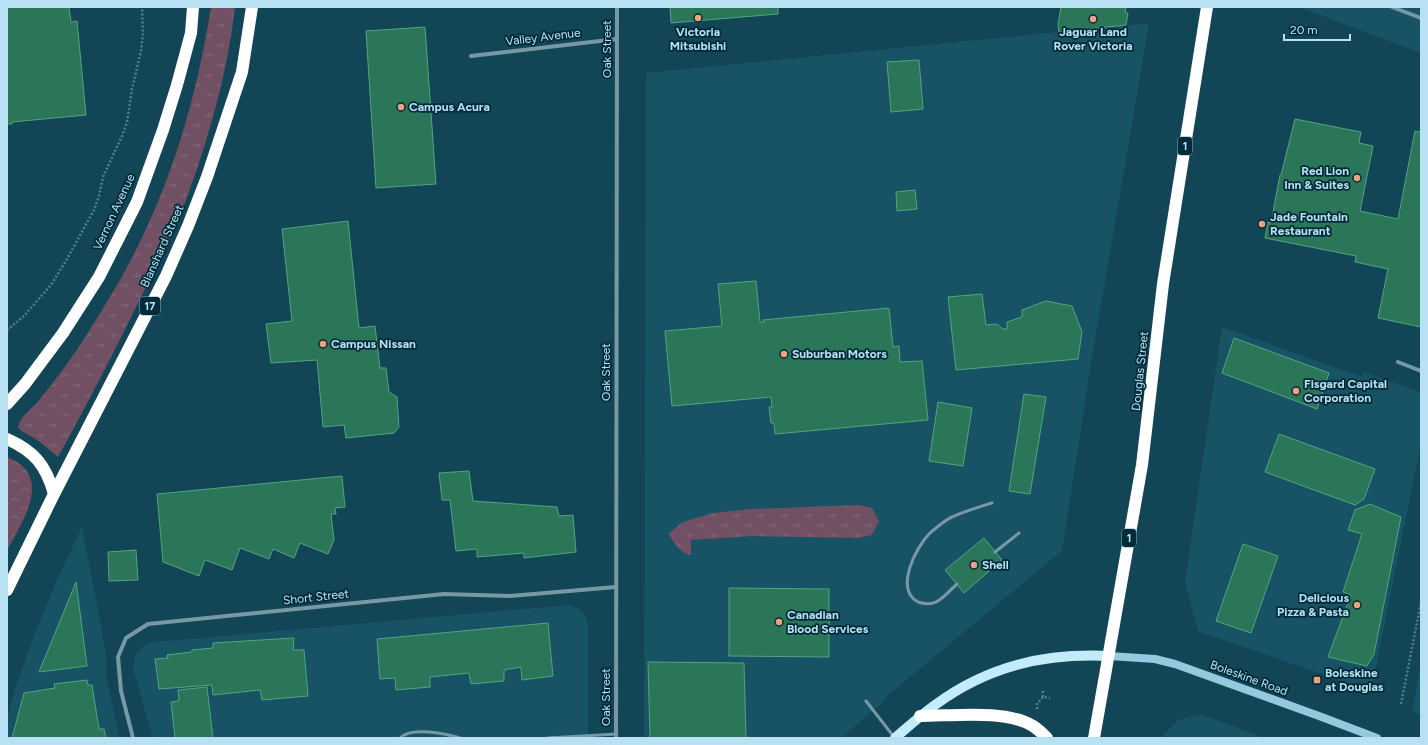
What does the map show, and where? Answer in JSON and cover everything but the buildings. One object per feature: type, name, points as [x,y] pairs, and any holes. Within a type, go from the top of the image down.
[{"type":"highway","name":"Vernon Avenue","points":[[7,404],[25,384],[63,333],[99,277],[137,202],[170,107],[191,33],[193,7]]},
{"type":"highway","name":"Blanshard Street","points":[[7,590],[54,494],[166,276],[188,226],[214,156],[242,72],[252,7]]},
{"type":"highway","name":"Douglas Street","points":[[1094,738],[1142,465],[1164,284],[1207,7]]},
{"type":"highway","points":[[7,439],[29,451],[38,460],[45,470],[54,494]]},
{"type":"highway","points":[[920,716],[979,715],[1006,717],[1020,720],[1034,726],[1047,738]]},
{"type":"main road","points":[[895,738],[920,716],[941,701],[963,687],[985,676],[1034,660],[1053,657],[1090,655],[1109,656]]},
{"type":"main road","name":"Boleskine Road","points":[[1109,656],[1155,659],[1175,664],[1378,738]]},
{"type":"street","name":"Oak Street","points":[[616,736],[617,7]]},
{"type":"street","points":[[1392,7],[1421,18]]},
{"type":"street","name":"Valley Avenue","points":[[472,56],[617,39]]},
{"type":"street","points":[[1398,362],[1421,371]]},
{"type":"street","name":"Short Street","points":[[133,738],[121,691],[118,657],[126,638],[148,624],[444,594],[510,596],[616,587]]},
{"type":"lane","points":[[957,584],[938,602],[923,604],[916,601],[907,590],[912,559],[925,538],[950,518],[992,503]]},
{"type":"lane","points":[[996,552],[1019,533]]},
{"type":"lane","points":[[866,701],[895,738]]},
{"type":"lane","points":[[400,738],[403,735],[415,731],[448,734],[460,738]]},
{"type":"lane","points":[[547,738],[616,736]]},
{"type":"path","points":[[7,330],[24,316],[51,285],[94,210],[103,177],[127,122],[132,89],[141,52],[143,34],[142,7]]},
{"type":"path","points":[[1401,704],[1421,602]]},
{"type":"path","points":[[1036,709],[1037,704],[1043,697],[1043,691]]},
{"type":"path","points":[[1043,697],[1050,698]]},
{"type":"shaded area","points":[[1299,7],[1421,7],[1421,53]]},
{"type":"shaded area","points":[[1149,23],[1091,364],[1062,551],[888,695],[883,702],[841,738],[644,738],[646,73]]},
{"type":"shaded area","points":[[1222,327],[1362,377],[1363,372],[1421,392],[1421,443],[1371,691],[1198,631],[1185,582]]},
{"type":"shaded area","points":[[82,527],[106,653],[106,677],[120,738],[7,738],[7,716],[15,689],[35,633],[57,580]]},
{"type":"shaded area","points":[[569,605],[577,608],[583,613],[588,624],[588,738],[153,738],[133,669],[135,656],[138,651],[149,643]]},
{"type":"shaded area","points":[[1421,663],[1421,715],[1412,712]]},
{"type":"shaded area","points":[[1201,714],[1264,738],[1161,738],[1178,720]]},
{"type":"green space","points":[[211,7],[235,7],[228,53],[218,99],[198,167],[180,215],[143,293],[58,457],[23,432],[18,427],[19,423],[49,388],[80,345],[126,270],[144,234],[160,198],[185,124],[204,47]]},
{"type":"green space","points":[[7,457],[21,465],[29,475],[32,487],[31,500],[26,513],[7,551]]},
{"type":"green space","points":[[859,505],[872,508],[879,521],[872,535],[858,538],[752,536],[691,540],[691,555],[677,547],[669,533],[683,522],[713,513],[752,509]]},
{"type":"place","name":"Victoria Mitsubishi","points":[[698,18]]},
{"type":"place","name":"Jaguar Land Rover Victoria","points":[[1093,19]]},
{"type":"place","name":"Campus Acura","points":[[401,107]]},
{"type":"place","name":"Red Lion Inn & Suites","points":[[1357,178]]},
{"type":"place","name":"Jade Fountain Restaurant","points":[[1262,224]]},
{"type":"place","name":"Campus Nissan","points":[[323,344]]},
{"type":"place","name":"Suburban Motors","points":[[784,354]]},
{"type":"place","name":"Fisgard Capital Corporation","points":[[1296,391]]},
{"type":"place","name":"Shell","points":[[974,565]]},
{"type":"place","name":"Delicious Pizza & Pasta","points":[[1357,605]]},
{"type":"place","name":"Canadian Blood Services","points":[[779,622]]},
{"type":"place","name":"Boleskine at Douglas","points":[[1317,680]]}]
